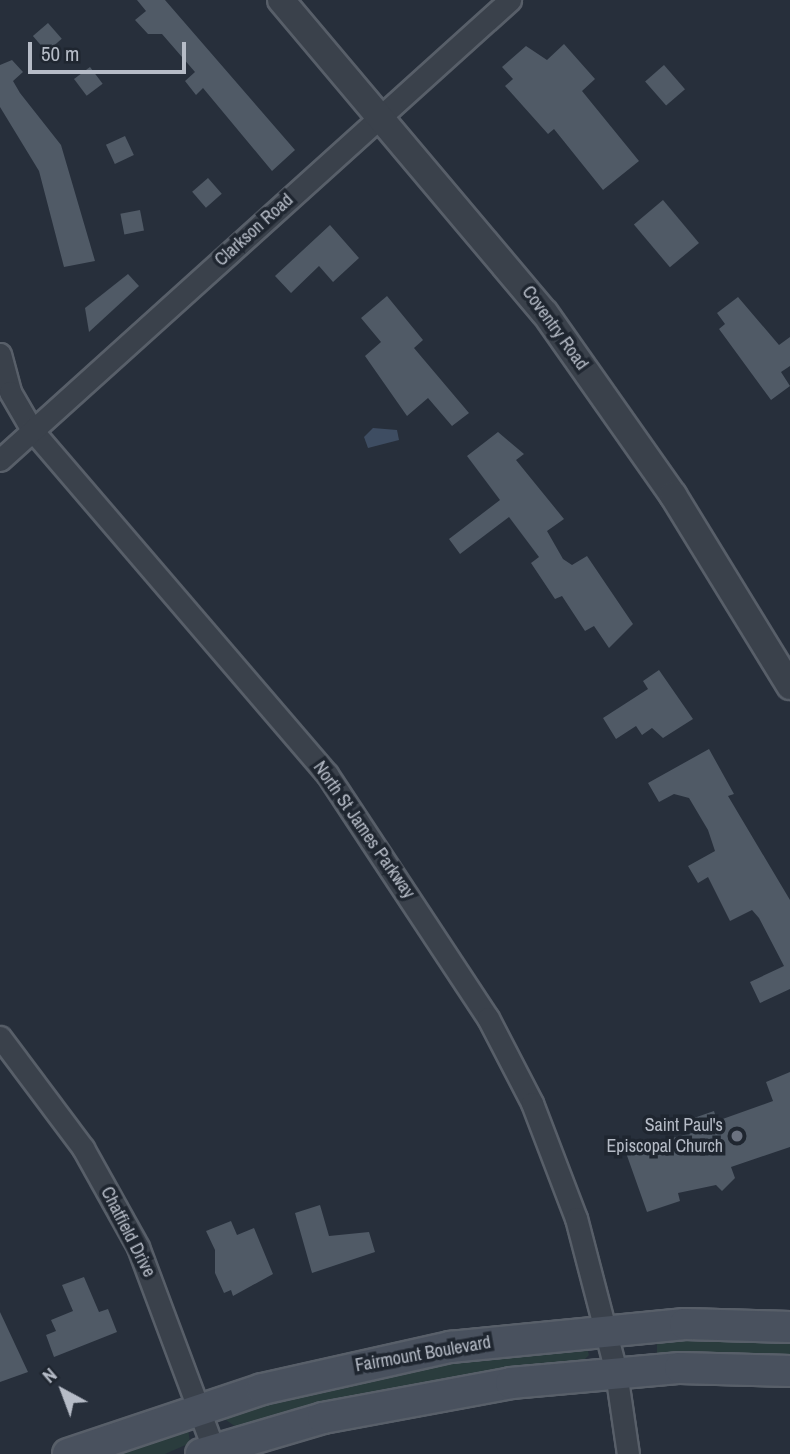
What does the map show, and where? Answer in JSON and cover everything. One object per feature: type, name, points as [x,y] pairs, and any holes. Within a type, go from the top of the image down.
[{"type":"main road","name":"Fairmount Boulevard","points":[[68,1454],[200,1407],[412,1354],[605,1329],[790,1327]]},
{"type":"main road","points":[[208,1452],[394,1403],[616,1372],[790,1371]]},
{"type":"street","name":"Coventry Road","points":[[281,0],[382,115],[545,313],[673,495],[790,686]]},
{"type":"street","name":"Clarkson Road","points":[[0,460],[510,0]]},
{"type":"street","name":"North St James Parkway","points":[[0,354],[10,392],[32,430],[327,774],[425,916],[531,1103],[576,1219],[616,1372],[628,1454]]},
{"type":"street","name":"Chatfield Drive","points":[[0,1037],[114,1202],[162,1303],[200,1407],[208,1452]]},
{"type":"shaded area","points":[[657,1336],[790,1336],[790,1358],[657,1358]]},
{"type":"shaded area","points":[[586,1344],[589,1355],[580,1364],[239,1429],[226,1420],[231,1409],[426,1362]]},
{"type":"shaded area","points":[[188,1428],[190,1443],[165,1454],[95,1454]]},
{"type":"water","points":[[373,428],[397,430],[399,440],[368,448],[364,437]]},
{"type":"building","points":[[137,0],[165,0],[295,150],[272,171],[203,88],[196,95],[185,81],[195,72],[162,34],[148,34],[135,20],[146,11]]},
{"type":"building","points":[[48,23],[62,39],[47,52],[33,36]]},
{"type":"building","points":[[564,44],[595,79],[582,91],[639,161],[603,190],[554,129],[548,134],[505,86],[513,79],[502,67],[526,46],[547,60]]},
{"type":"building","points":[[12,60],[23,72],[13,81],[61,145],[95,261],[64,267],[39,171],[0,107],[0,65]]},
{"type":"building","points":[[664,65],[685,89],[666,106],[645,81]]},
{"type":"building","points":[[90,67],[103,84],[87,96],[74,79]]},
{"type":"building","points":[[125,136],[134,155],[115,164],[106,145]]},
{"type":"building","points":[[208,178],[222,194],[206,208],[192,192]]},
{"type":"building","points":[[663,200],[699,243],[670,267],[634,224]]},
{"type":"building","points":[[140,210],[144,231],[124,234],[120,214]]},
{"type":"building","points":[[330,225],[359,258],[333,282],[319,266],[291,293],[275,276]]},
{"type":"building","points":[[128,274],[139,286],[89,332],[85,308]]},
{"type":"building","points":[[387,296],[423,340],[414,348],[469,413],[452,426],[428,398],[407,416],[365,356],[381,342],[361,318]]},
{"type":"building","points":[[738,297],[779,345],[790,337],[790,366],[781,372],[790,386],[771,400],[719,329],[725,324],[717,313]]},
{"type":"building","points":[[498,432],[524,454],[516,460],[564,519],[547,531],[563,559],[572,565],[587,556],[633,624],[609,648],[594,626],[585,631],[562,596],[555,599],[531,563],[539,557],[509,517],[460,554],[449,539],[500,500],[467,456]]},
{"type":"building","points":[[659,670],[693,719],[663,738],[652,728],[642,735],[636,726],[616,739],[603,718],[648,689],[643,681]]},
{"type":"building","points":[[709,749],[734,794],[728,796],[790,900],[790,989],[760,1003],[750,982],[784,966],[759,918],[752,910],[730,921],[708,877],[698,883],[688,866],[715,851],[708,830],[689,798],[674,794],[659,802],[648,783]]},
{"type":"building","name":"Saint Paul's Episcopal Church","points":[[790,1072],[790,1147],[731,1167],[735,1178],[722,1191],[716,1185],[678,1193],[680,1201],[647,1212],[625,1150],[696,1132],[691,1119],[714,1111],[717,1121],[773,1101],[766,1082]]},
{"type":"building","points":[[320,1205],[329,1236],[369,1232],[375,1252],[312,1273],[295,1213]]},
{"type":"building","points":[[231,1221],[237,1235],[254,1228],[273,1274],[233,1296],[231,1290],[224,1293],[215,1273],[215,1250],[206,1231]]},
{"type":"building","points":[[84,1277],[99,1312],[108,1309],[117,1332],[54,1357],[46,1335],[56,1331],[51,1320],[73,1311],[62,1285]]},
{"type":"building","points":[[0,1312],[28,1372],[0,1382]]},
{"type":"place","name":"Saint Paul's Episcopal Church","points":[[737,1136]]}]
